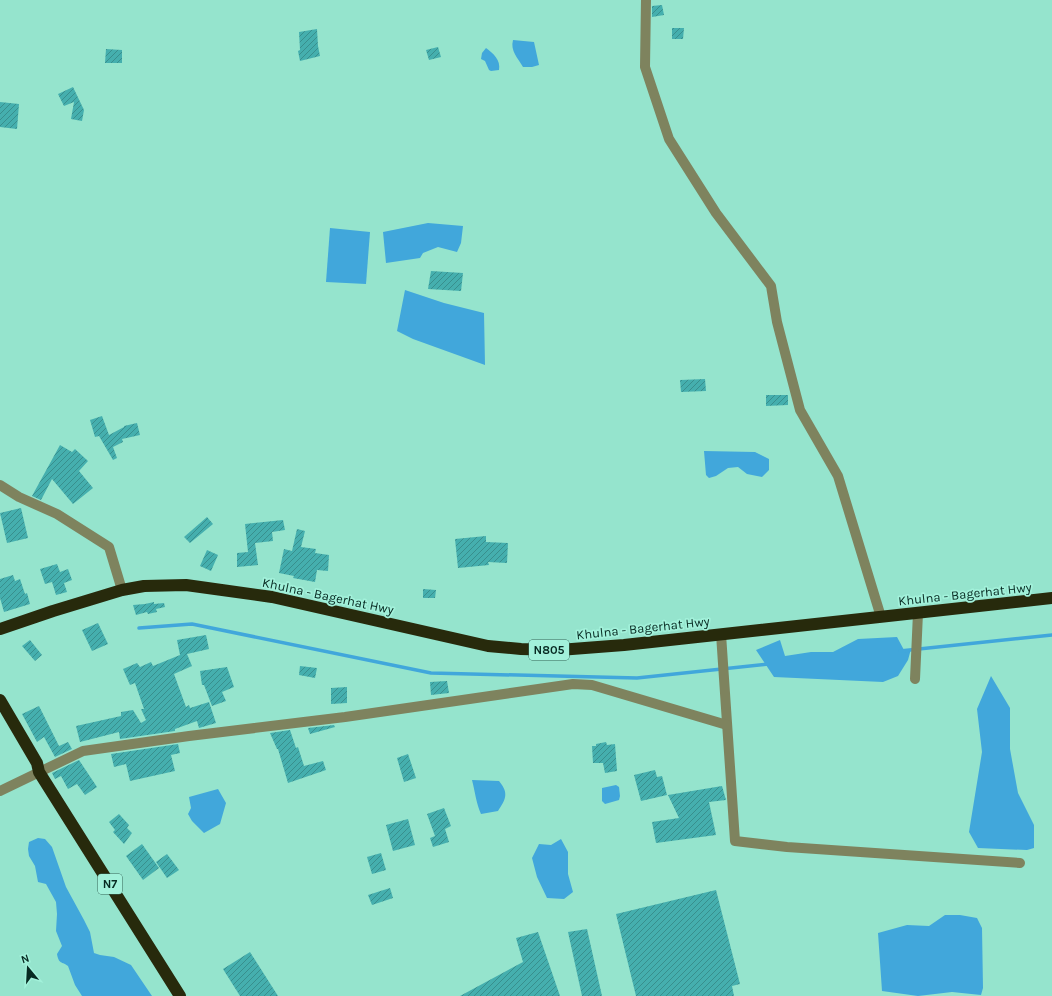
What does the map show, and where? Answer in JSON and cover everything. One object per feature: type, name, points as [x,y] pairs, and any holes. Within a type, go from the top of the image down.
[{"type":"highway","name":"Khulna - Bagerhat Hwy","points":[[0,629],[122,590],[144,586],[186,585],[272,597],[488,646],[559,650],[624,645],[1052,598]]},
{"type":"highway","points":[[0,700],[37,763],[39,772]]},
{"type":"highway","points":[[0,714],[31,767],[39,772]]},
{"type":"highway","name":"N7","points":[[39,772],[180,996]]},
{"type":"street","points":[[646,0],[645,67],[669,139],[716,213],[771,286],[777,322],[800,410],[838,476],[881,617]]},
{"type":"street","points":[[0,485],[19,497],[57,514],[110,547],[122,590]]},
{"type":"street","points":[[914,679],[918,613]]},
{"type":"street","points":[[721,634],[734,841],[787,848],[1020,863]]},
{"type":"street","points":[[0,791],[83,751],[189,736],[345,717],[573,684],[592,686],[727,725]]},
{"type":"water","points":[[513,40],[534,42],[539,65],[523,67],[514,51],[512,44]]},
{"type":"water","points":[[486,48],[498,60],[499,70],[489,70],[485,61],[481,59],[482,53]]},
{"type":"water","points":[[428,223],[463,226],[461,243],[457,252],[438,247],[423,253],[420,258],[386,263],[383,232]]},
{"type":"water","points":[[330,228],[370,232],[366,284],[326,282]]},
{"type":"water","points":[[405,290],[444,303],[484,313],[485,365],[413,339],[397,331]]},
{"type":"water","points":[[704,451],[755,452],[769,459],[769,470],[762,477],[747,474],[738,467],[728,468],[716,476],[709,478],[706,475]]},
{"type":"water","points":[[897,637],[904,650],[911,649],[908,660],[898,676],[883,682],[774,677],[756,650],[780,640],[785,656],[811,652],[833,652],[858,639]]},
{"type":"water","points":[[991,676],[1010,708],[1010,749],[1018,793],[1034,825],[1034,848],[1027,850],[978,848],[969,832],[982,752],[977,709]]},
{"type":"water","points":[[472,780],[499,781],[504,789],[505,796],[498,811],[481,814]]},
{"type":"water","points":[[616,785],[619,787],[619,800],[605,804],[602,801],[602,788]]},
{"type":"water","points":[[218,789],[226,803],[220,824],[204,833],[192,821],[188,814],[191,808],[189,797]]},
{"type":"water","points":[[38,838],[45,839],[52,847],[66,887],[90,932],[94,953],[114,957],[131,965],[152,996],[82,996],[75,985],[68,966],[60,961],[57,954],[62,946],[56,931],[56,902],[46,884],[38,882],[35,866],[29,856],[29,842]]},
{"type":"water","points":[[561,839],[568,852],[568,874],[573,892],[564,899],[547,898],[537,877],[532,858],[539,844],[551,845]]},
{"type":"water","points":[[945,915],[960,915],[977,918],[982,928],[983,988],[981,995],[952,992],[918,996],[882,991],[878,933],[907,925],[929,926]]},
{"type":"building","points":[[662,5],[664,15],[652,17],[652,6]]},
{"type":"building","points":[[672,28],[684,28],[683,39],[672,39]]},
{"type":"building","points":[[317,29],[320,56],[300,61],[298,51],[300,50],[299,32]]},
{"type":"building","points":[[438,47],[441,57],[429,60],[426,50]]},
{"type":"building","points":[[106,49],[122,50],[122,63],[105,63]]},
{"type":"building","points":[[73,87],[84,110],[82,121],[71,119],[74,102],[64,106],[58,94]]},
{"type":"building","points":[[0,102],[19,104],[17,129],[0,127]]},
{"type":"building","points":[[431,271],[463,273],[461,291],[428,289]]},
{"type":"building","points":[[705,379],[706,391],[681,392],[680,380]]},
{"type":"building","points":[[766,395],[788,395],[788,405],[766,406]]},
{"type":"building","points":[[102,416],[109,435],[124,426],[137,423],[140,435],[122,439],[123,442],[113,447],[117,458],[113,460],[99,436],[95,437],[90,420]]},
{"type":"building","points":[[60,445],[72,452],[75,449],[88,461],[79,471],[93,488],[73,504],[52,479],[41,500],[32,496]]},
{"type":"building","points":[[21,508],[28,538],[7,543],[0,513]]},
{"type":"building","points":[[207,517],[213,524],[190,543],[184,537]]},
{"type":"building","points":[[283,520],[285,530],[272,532],[273,541],[255,543],[258,565],[237,567],[237,553],[248,552],[245,524]]},
{"type":"building","points":[[297,529],[305,531],[301,547],[316,549],[315,553],[329,555],[328,571],[317,570],[315,582],[293,578],[294,576],[279,573],[284,549],[292,551]]},
{"type":"building","points":[[486,536],[486,542],[508,543],[507,563],[488,562],[489,565],[458,568],[455,539]]},
{"type":"building","points":[[207,550],[218,555],[211,571],[200,566]]},
{"type":"building","points":[[57,564],[60,572],[68,569],[72,580],[64,583],[67,592],[56,595],[52,582],[45,584],[40,569]]},
{"type":"building","points":[[13,575],[15,581],[20,579],[25,594],[27,593],[30,604],[4,612],[0,598],[0,579]]},
{"type":"building","points":[[423,589],[436,590],[435,598],[423,598]]},
{"type":"building","points":[[154,602],[154,604],[164,603],[165,607],[156,609],[157,612],[148,614],[147,612],[136,615],[133,605]]},
{"type":"building","points":[[98,623],[108,644],[92,651],[82,630]]},
{"type":"building","points":[[206,635],[209,649],[187,654],[192,666],[174,674],[186,707],[189,705],[190,708],[209,702],[216,723],[199,728],[197,721],[175,729],[175,731],[120,739],[119,732],[80,742],[76,726],[121,716],[121,712],[133,710],[141,723],[146,720],[141,709],[144,709],[135,683],[130,685],[123,669],[137,663],[140,667],[151,662],[153,666],[180,655],[177,640]]},
{"type":"building","points":[[30,640],[42,655],[35,661],[22,646]]},
{"type":"building","points":[[300,666],[317,668],[315,678],[299,675]]},
{"type":"building","points":[[227,667],[234,687],[222,692],[226,701],[212,706],[204,685],[202,685],[200,671]]},
{"type":"building","points":[[447,681],[449,693],[431,695],[430,682]]},
{"type":"building","points":[[347,687],[347,703],[331,704],[331,688]]},
{"type":"building","points":[[39,706],[59,746],[68,742],[72,749],[55,757],[44,737],[37,742],[22,714]]},
{"type":"building","points":[[334,725],[335,727],[310,734],[308,728]]},
{"type":"building","points":[[290,730],[296,748],[298,747],[304,766],[323,761],[326,770],[288,783],[278,749],[270,733]]},
{"type":"building","points":[[606,742],[607,745],[615,744],[617,771],[605,773],[603,763],[593,763],[592,746]]},
{"type":"building","points":[[178,744],[180,753],[171,755],[175,771],[130,781],[126,764],[114,767],[111,754]]},
{"type":"building","points":[[408,754],[416,778],[404,782],[397,758]]},
{"type":"building","points":[[79,760],[97,787],[85,795],[77,784],[68,789],[61,776],[55,779],[52,773]]},
{"type":"building","points":[[655,770],[657,777],[662,776],[667,795],[641,801],[634,775]]},
{"type":"building","points":[[722,786],[726,800],[709,802],[716,835],[656,843],[652,822],[679,818],[668,795]]},
{"type":"building","points":[[444,808],[451,826],[445,829],[449,842],[433,847],[430,838],[435,836],[427,814]]},
{"type":"building","points":[[119,814],[129,825],[127,828],[132,833],[124,844],[113,832],[115,830],[109,822]]},
{"type":"building","points":[[408,819],[415,845],[393,851],[386,825]]},
{"type":"building","points":[[142,844],[159,868],[143,880],[126,856]]},
{"type":"building","points":[[381,853],[386,870],[372,874],[367,857]]},
{"type":"building","points":[[167,854],[179,870],[167,878],[156,862]]},
{"type":"building","points":[[390,888],[393,898],[372,905],[368,895]]},
{"type":"building","points":[[716,890],[740,984],[732,986],[734,996],[636,996],[616,914]]},
{"type":"building","points":[[587,929],[602,996],[582,996],[568,932]]},
{"type":"building","points":[[538,932],[560,996],[460,996],[523,962],[516,938]]},
{"type":"building","points":[[250,952],[278,996],[240,996],[223,969]]},
{"type":"waterway","points":[[139,628],[192,624],[431,673],[637,678],[768,664]]},
{"type":"waterway","points":[[900,651],[1052,635]]}]
